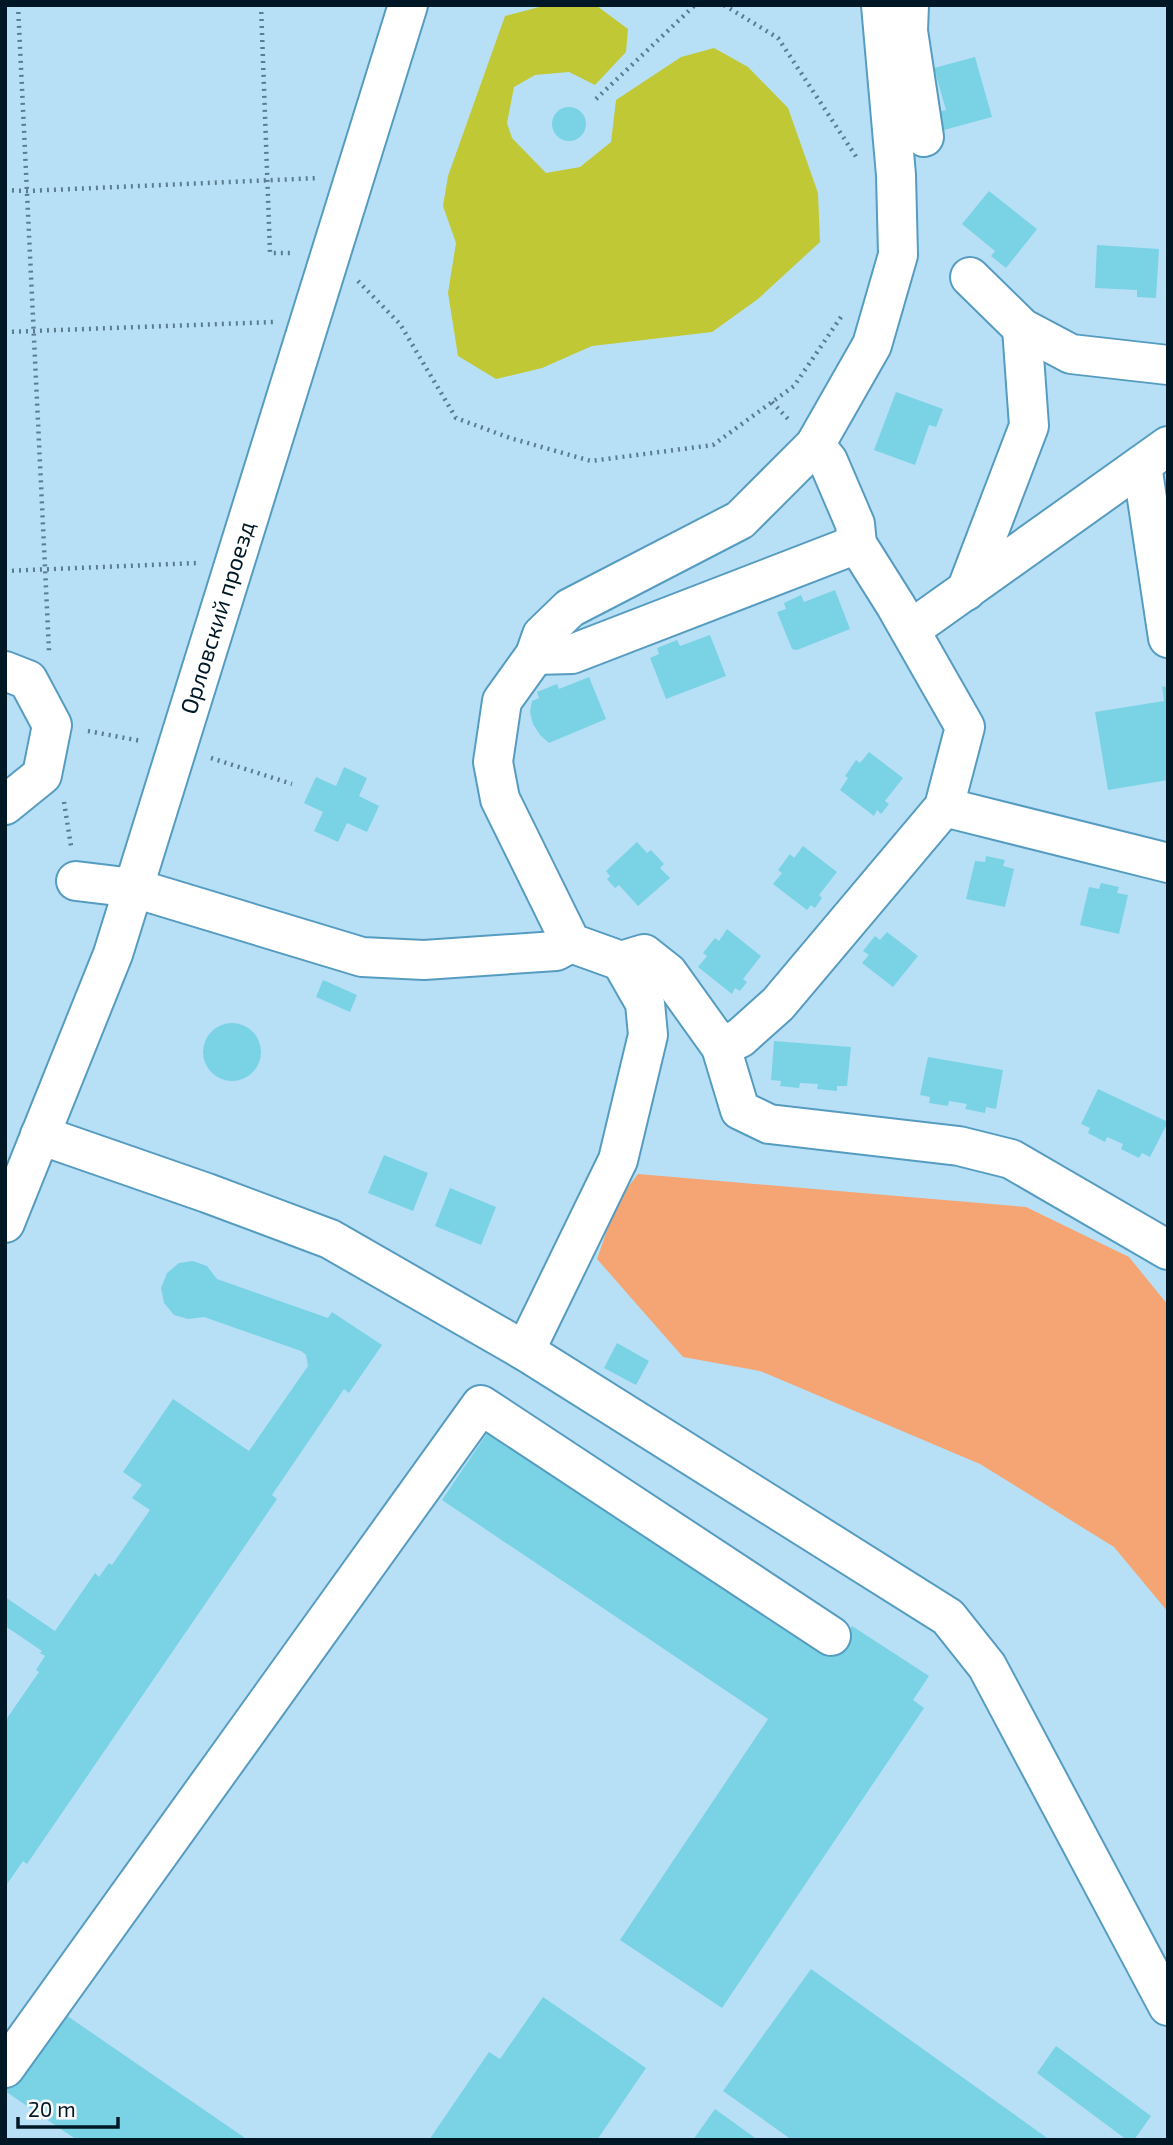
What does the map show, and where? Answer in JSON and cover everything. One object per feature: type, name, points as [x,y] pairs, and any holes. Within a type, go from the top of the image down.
[{"type":"street","name":"Орловский проезд","points":[[9,1202],[40,1135],[113,954],[408,5]]},
{"type":"street","points":[[881,5],[896,175],[898,256],[872,345],[814,445],[740,520],[570,608],[542,635],[535,655],[502,701],[493,762],[500,799],[571,943],[621,961],[644,954],[668,973],[721,1046],[740,1110],[769,1124],[959,1146],[1011,1158],[1168,1250]]},
{"type":"street","points":[[909,5],[908,31],[924,137]]},
{"type":"street","points":[[970,277],[1022,328],[1071,354],[1168,365]]},
{"type":"street","points":[[966,591],[1028,426],[1022,328]]},
{"type":"street","points":[[721,1046],[740,1038],[778,1004],[944,807],[965,727],[858,544],[855,524],[828,461],[814,445]]},
{"type":"street","points":[[910,631],[1155,456]]},
{"type":"street","points":[[1155,456],[1168,638]]},
{"type":"street","points":[[535,655],[572,654],[858,544]]},
{"type":"street","points":[[5,671],[28,680],[52,725],[42,775],[5,805]]},
{"type":"street","points":[[944,807],[1168,863]]},
{"type":"street","points":[[76,881],[134,888],[362,957],[424,960],[556,951],[571,943]]},
{"type":"street","points":[[525,1351],[618,1160],[648,1035],[645,1003],[621,961]]},
{"type":"street","points":[[40,1135],[330,1239],[525,1351],[948,1617],[987,1665],[1168,2006]]},
{"type":"street","points":[[5,2068],[481,1405],[831,1636]]},
{"type":"path","points":[[18,5],[49,660]]},
{"type":"path","points":[[261,5],[270,253],[331,253],[400,324],[456,418],[510,438],[591,461],[713,445],[794,386],[841,317]]},
{"type":"path","points":[[596,99],[695,5]]},
{"type":"path","points":[[724,5],[778,38],[862,165]]},
{"type":"path","points":[[5,190],[354,177]]},
{"type":"path","points":[[5,332],[310,320]]},
{"type":"path","points":[[5,571],[235,562]]},
{"type":"path","points":[[62,790],[76,881]]},
{"type":"shaded area","points":[[547,5],[597,6],[628,29],[626,52],[595,85],[569,72],[535,75],[514,87],[507,123],[512,138],[546,173],[580,167],[611,142],[616,100],[681,57],[714,48],[748,67],[788,108],[818,193],[820,242],[758,299],[712,332],[592,346],[542,368],[496,379],[458,356],[448,293],[456,243],[443,206],[448,176],[505,16]]},
{"type":"shaded area","points":[[638,1174],[1026,1207],[1129,1257],[1168,1305],[1168,1612],[1114,1547],[980,1464],[760,1371],[683,1357],[597,1259],[617,1201]]},
{"type":"building","points":[[975,57],[992,117],[944,130],[939,112],[946,110],[934,68]]},
{"type":"building","points":[[569,107],[581,112],[586,124],[581,136],[569,141],[557,136],[552,124],[557,112]]},
{"type":"building","points":[[989,191],[1037,229],[1006,268],[991,256],[995,251],[962,224]]},
{"type":"building","points":[[1097,245],[1159,249],[1156,298],[1137,297],[1137,290],[1095,288]]},
{"type":"building","points":[[896,392],[943,409],[936,427],[929,425],[915,465],[874,450]]},
{"type":"building","points":[[835,590],[850,629],[797,650],[792,649],[777,612],[786,609],[784,603],[801,595],[804,602]]},
{"type":"building","points":[[710,635],[726,676],[666,699],[650,658],[659,654],[657,648],[677,640],[680,646]]},
{"type":"building","points":[[589,677],[606,719],[549,743],[533,724],[530,712],[532,701],[539,698],[537,692],[557,684],[559,689]]},
{"type":"building","points":[[1168,686],[1168,780],[1108,790],[1095,712],[1164,701],[1162,687]]},
{"type":"building","points":[[869,752],[903,778],[885,801],[889,804],[881,814],[877,810],[874,816],[840,790],[848,778],[845,776],[856,760],[860,763]]},
{"type":"building","points":[[344,767],[367,778],[359,796],[379,806],[367,832],[347,823],[338,842],[314,831],[323,812],[304,803],[316,777],[336,786]]},
{"type":"building","points":[[637,842],[647,853],[651,850],[664,864],[660,868],[670,878],[638,906],[619,885],[615,888],[607,879],[610,876],[606,871]]},
{"type":"building","points":[[803,846],[837,872],[819,895],[822,898],[815,908],[811,905],[807,910],[773,884],[782,873],[778,870],[790,854],[794,858]]},
{"type":"building","points":[[986,856],[1005,860],[1003,866],[1014,869],[1005,907],[966,899],[975,861],[985,862]]},
{"type":"building","points":[[1101,883],[1119,887],[1117,893],[1128,895],[1119,934],[1080,925],[1089,887],[1099,889]]},
{"type":"building","points":[[727,929],[761,956],[743,979],[747,982],[740,991],[735,988],[732,994],[698,967],[707,956],[703,953],[715,938],[719,941]]},
{"type":"building","points":[[887,932],[918,956],[893,987],[862,963],[869,955],[863,951],[875,936],[880,940]]},
{"type":"building","points":[[323,980],[357,995],[350,1012],[316,997]]},
{"type":"building","points":[[232,1023],[248,1028],[256,1036],[261,1052],[256,1068],[248,1076],[232,1081],[216,1076],[208,1068],[203,1052],[208,1036],[216,1028]]},
{"type":"building","points":[[774,1041],[851,1047],[847,1086],[837,1086],[837,1091],[817,1089],[818,1084],[800,1083],[799,1088],[780,1086],[781,1081],[771,1080]]},
{"type":"building","points":[[928,1057],[1003,1070],[996,1109],[986,1107],[985,1113],[965,1109],[967,1104],[949,1101],[948,1106],[929,1103],[930,1097],[920,1095]]},
{"type":"building","points":[[1098,1089],[1168,1122],[1150,1157],[1142,1153],[1139,1158],[1121,1149],[1123,1144],[1107,1137],[1105,1142],[1088,1133],[1090,1128],[1081,1124]]},
{"type":"building","points":[[384,1155],[428,1173],[413,1211],[368,1193]]},
{"type":"building","points":[[450,1188],[496,1207],[481,1245],[435,1226]]},
{"type":"building","points":[[193,1261],[207,1266],[217,1279],[328,1318],[332,1312],[382,1345],[349,1393],[344,1389],[272,1495],[277,1499],[27,1864],[23,1861],[5,1887],[5,1721],[39,1672],[36,1670],[45,1656],[40,1653],[42,1651],[5,1626],[5,1597],[55,1631],[95,1573],[99,1577],[109,1563],[112,1565],[150,1510],[132,1498],[142,1485],[123,1472],[173,1399],[249,1451],[308,1366],[306,1355],[301,1351],[204,1317],[188,1319],[174,1315],[164,1303],[161,1288],[167,1273],[179,1263]]},
{"type":"building","points":[[617,1343],[649,1361],[636,1385],[604,1368]]},
{"type":"building","points":[[496,1420],[836,1649],[852,1626],[929,1676],[913,1700],[924,1708],[722,2008],[620,1940],[768,1719],[442,1500]]},
{"type":"building","points":[[811,1969],[1050,2140],[792,2140],[723,2091]]},
{"type":"building","points":[[543,1997],[646,2068],[597,2140],[429,2140],[489,2052],[500,2059]]},
{"type":"building","points":[[60,2011],[248,2140],[77,2140],[5,2091]]},
{"type":"building","points":[[1056,2046],[1151,2116],[1134,2140],[1127,2140],[1037,2073]]},
{"type":"building","points":[[715,2109],[758,2140],[693,2140]]}]
